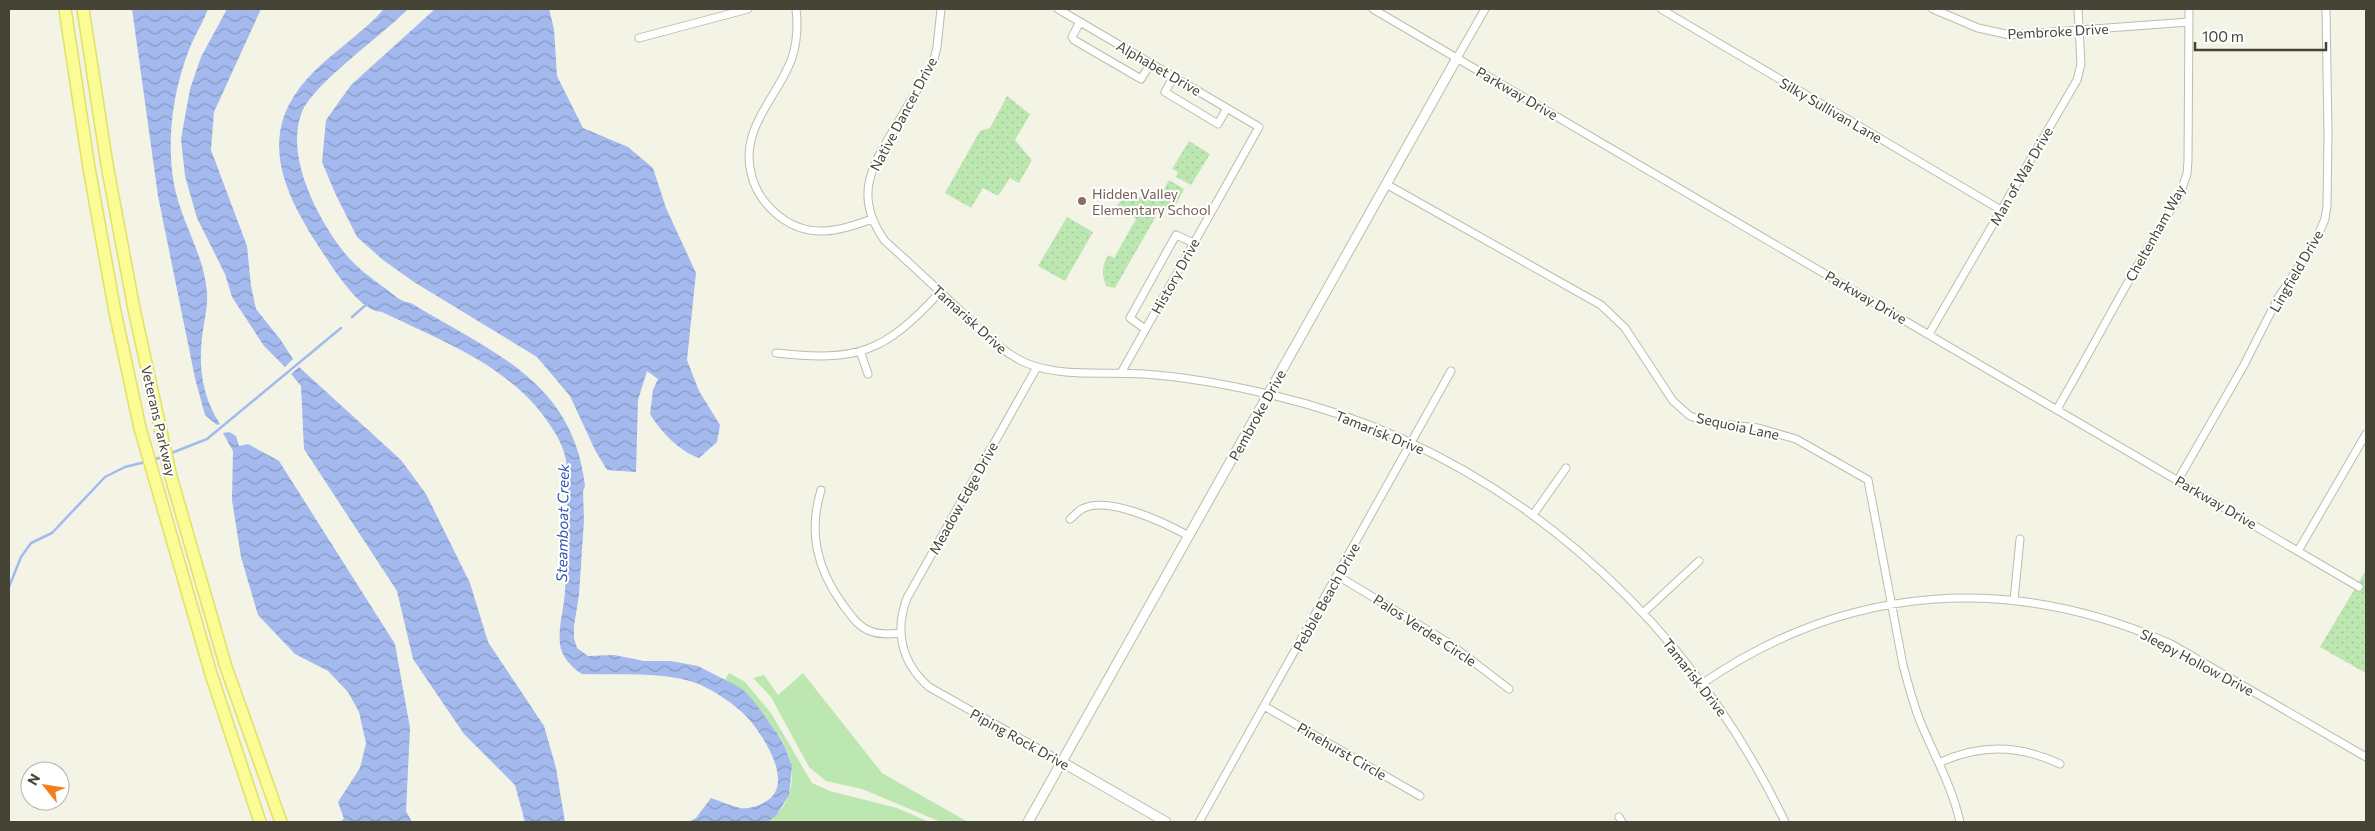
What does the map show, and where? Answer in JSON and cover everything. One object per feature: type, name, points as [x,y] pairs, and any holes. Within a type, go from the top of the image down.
[{"type":"main road","name":"Veterans Parkway","points":[[65,9],[89,168],[115,312],[140,428],[154,482],[211,674],[260,822]]},
{"type":"main road","name":"Veterans Parkway","points":[[83,9],[107,166],[158,424],[226,667],[281,822]]},
{"type":"street","points":[[639,38],[748,9]]},
{"type":"street","points":[[796,9],[796,36],[792,58],[756,124],[751,138],[748,153],[752,179],[757,192],[772,211],[783,220],[800,228],[819,232],[832,232],[872,219]]},
{"type":"street","name":"Native Dancer Drive","points":[[872,219],[868,195],[872,169],[934,59],[941,9]]},
{"type":"street","name":"Alphabet Drive","points":[[1058,9],[1259,127]]},
{"type":"street","name":"Parkway Drive","points":[[1373,9],[2359,587]]},
{"type":"street","name":"Pembroke Drive","points":[[1028,822],[1486,9]]},
{"type":"street","name":"Silky Sullivan Lane","points":[[1661,9],[2001,210]]},
{"type":"street","name":"Pembroke Drive","points":[[1933,9],[1994,33],[2026,35],[2189,22]]},
{"type":"street","name":"Man of War Drive","points":[[1929,334],[2077,80],[2081,64],[2078,9]]},
{"type":"street","name":"Cheltenham Way","points":[[2057,409],[2107,324],[2134,269],[2179,198],[2184,185],[2188,161],[2189,9]]},
{"type":"street","name":"Lingfield Drive","points":[[2178,480],[2244,365],[2278,298],[2315,242],[2324,219],[2327,206],[2328,134],[2326,9]]},
{"type":"street","points":[[1080,22],[1072,37],[1074,40],[1140,79],[1152,63]]},
{"type":"street","points":[[1174,76],[1164,92],[1218,124],[1227,108]]},
{"type":"street","name":"History Drive","points":[[1121,373],[1259,127]]},
{"type":"street","name":"Sequoia Lane","points":[[1386,184],[1601,305],[1625,328],[1673,401],[1690,416],[1712,423],[1768,431],[1796,440],[1868,480],[1891,604],[1910,692],[1919,720],[1950,785],[1960,822]]},
{"type":"street","name":"Tamarisk Drive","points":[[872,219],[886,241],[999,347],[1012,356],[1037,367],[1064,371],[1177,376],[1269,394],[1334,413],[1413,443],[1465,470],[1533,515],[1586,557],[1644,613],[1703,683],[1751,756],[1785,822]]},
{"type":"street","points":[[1145,329],[1130,318],[1176,235],[1194,242]]},
{"type":"street","points":[[776,353],[832,357],[860,351],[894,335],[909,324],[940,292]]},
{"type":"street","points":[[860,351],[868,374]]},
{"type":"street","name":"Meadow Edge Drive","points":[[900,633],[903,610],[907,598],[1037,367]]},
{"type":"street","name":"Pebble Beach Drive","points":[[1199,822],[1413,443],[1451,371]]},
{"type":"street","points":[[2298,551],[2366,434]]},
{"type":"street","points":[[1533,515],[1566,468]]},
{"type":"street","points":[[820,490],[814,519],[814,536],[816,550],[826,578],[855,621],[863,628],[881,634],[900,633]]},
{"type":"street","points":[[1070,519],[1082,509],[1111,507],[1148,515],[1189,536]]},
{"type":"street","points":[[2014,600],[2020,539]]},
{"type":"street","points":[[1644,613],[1699,561]]},
{"type":"street","name":"Palos Verdes Circle","points":[[1338,576],[1449,643],[1509,689]]},
{"type":"street","name":"Sleepy Hollow Drive","points":[[1703,683],[1745,656],[1796,631],[1850,613],[1891,604],[1958,598],[2014,600],[2079,611],[2118,622],[2163,641],[2200,660],[2366,758]]},
{"type":"street","name":"Piping Rock Drive","points":[[900,633],[906,658],[912,669],[930,687],[1166,822]]},
{"type":"street","name":"Pinehurst Circle","points":[[1264,706],[1420,796]]},
{"type":"street","points":[[1939,763],[1962,754],[1996,748],[2028,751],[2060,764]]},
{"type":"green space","points":[[1007,96],[1030,114],[1015,140],[1032,160],[1019,183],[1010,178],[998,196],[983,188],[971,208],[945,193],[980,131],[990,128]]},
{"type":"green space","points":[[1189,141],[1210,154],[1191,185],[1176,177],[1178,172],[1172,169]]},
{"type":"green space","points":[[1169,180],[1184,189],[1174,208],[1159,211],[1115,288],[1106,286],[1103,266],[1109,255],[1114,258],[1136,219],[1117,206],[1127,190],[1143,199],[1145,195],[1157,202]]},
{"type":"green space","points":[[1067,217],[1093,232],[1065,281],[1038,266]]},
{"type":"green space","points":[[2366,570],[2366,673],[2320,647]]},
{"type":"green space","points":[[729,673],[745,682],[771,713],[812,783],[830,791],[897,808],[929,822],[766,822],[779,811],[790,792],[791,769],[788,754],[781,739],[761,713],[725,680]]},
{"type":"green space","points":[[803,673],[882,773],[968,822],[941,822],[862,789],[826,781],[809,767],[771,697],[753,678],[764,675],[778,695]]},
{"type":"water","points":[[132,9],[208,9],[183,65],[175,99],[171,151],[177,198],[202,264],[205,278],[207,302],[201,367],[202,379],[209,402],[220,424],[217,425],[205,415],[195,378],[158,196]]},
{"type":"water","points":[[227,9],[261,9],[214,112],[211,150],[247,246],[251,286],[256,309],[293,359],[285,367],[264,346],[232,297],[225,274],[197,218],[185,176],[181,139],[190,89],[201,57]]},
{"type":"water","points":[[384,9],[408,9],[320,87],[302,112],[298,128],[297,146],[300,164],[305,182],[321,217],[349,259],[367,274],[400,299],[411,303],[498,354],[546,394],[564,419],[577,449],[585,486],[583,491],[584,520],[579,595],[574,626],[574,638],[577,648],[588,656],[614,655],[644,661],[670,661],[698,666],[741,688],[753,700],[777,733],[792,766],[789,795],[776,816],[767,822],[689,822],[696,818],[711,798],[740,808],[746,808],[765,802],[774,794],[778,784],[774,759],[753,724],[736,707],[712,691],[686,680],[642,674],[582,674],[565,657],[561,648],[560,624],[565,591],[564,546],[568,491],[567,464],[558,438],[542,414],[524,394],[503,376],[480,361],[432,335],[374,310],[359,300],[344,283],[313,238],[290,194],[282,171],[279,149],[281,126],[290,103],[306,80],[315,71]]},
{"type":"water","points":[[435,9],[549,9],[554,29],[557,76],[583,128],[628,147],[653,168],[666,208],[696,273],[687,360],[699,391],[720,425],[717,442],[699,458],[684,451],[671,440],[650,414],[653,390],[658,379],[647,371],[638,400],[636,472],[607,470],[595,450],[570,396],[537,357],[414,282],[383,260],[357,237],[322,162],[326,120],[351,85]]},
{"type":"water","points":[[299,367],[401,460],[426,494],[470,583],[488,642],[544,726],[556,768],[565,822],[525,822],[515,785],[464,734],[413,659],[397,591],[304,449],[301,386],[291,374]]},
{"type":"water","points":[[229,432],[236,436],[239,446],[248,444],[279,461],[395,644],[410,728],[406,811],[412,822],[339,822],[344,819],[338,802],[360,768],[366,743],[359,712],[348,692],[328,671],[295,654],[258,615],[241,557],[232,500],[233,451],[223,433]]},
{"type":"waterway","points":[[352,317],[368,303]]},
{"type":"waterway","points":[[169,454],[207,439],[341,328]]},
{"type":"waterway","points":[[153,460],[164,456]]},
{"type":"waterway","points":[[9,587],[21,557],[31,543],[52,533],[105,477],[125,467],[145,462]]},
{"type":"place","name":"Hidden Valley Elementary School","points":[[1082,201]]},
{"type":"water label","name":"Steamboat Creek","points":[[562,523]]}]
